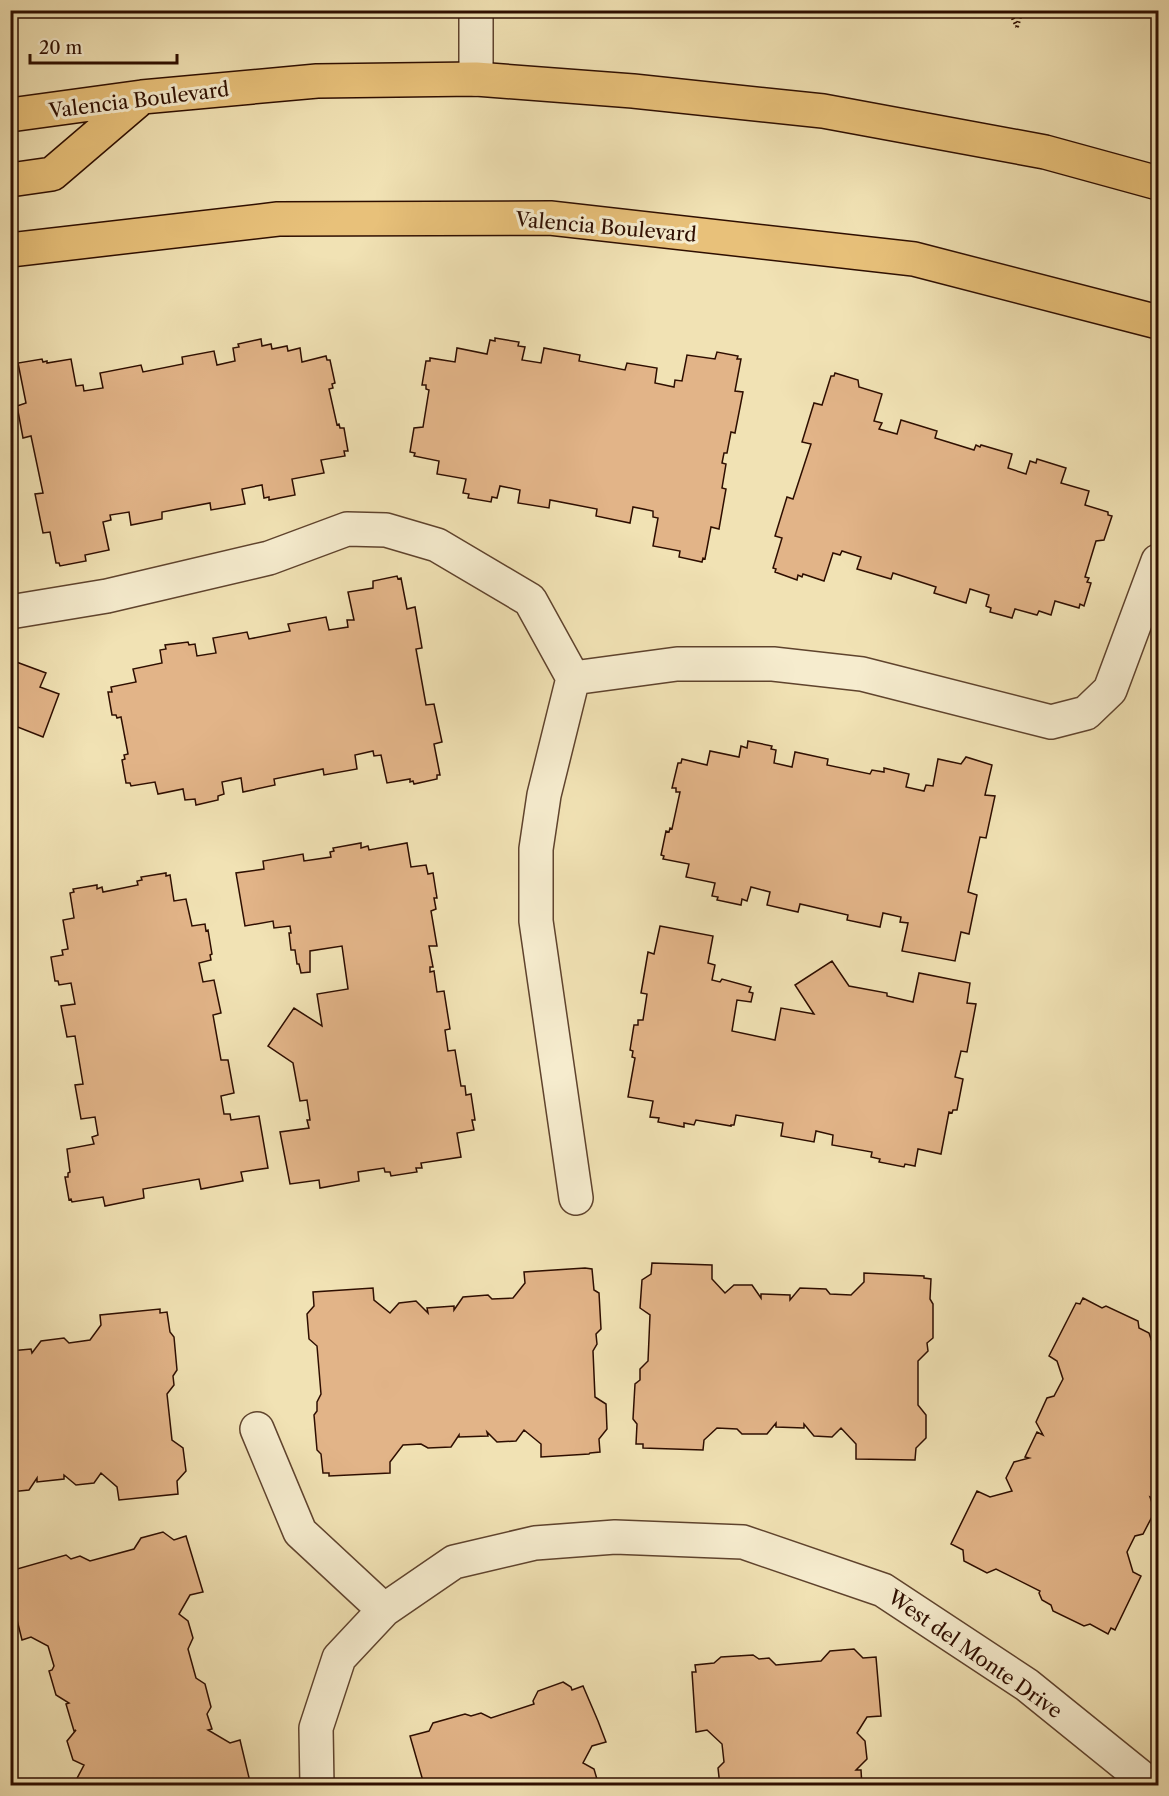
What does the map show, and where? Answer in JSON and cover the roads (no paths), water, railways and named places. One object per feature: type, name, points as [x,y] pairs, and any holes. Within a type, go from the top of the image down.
[{"type":"main road","name":"Valencia Boulevard","points":[[10,115],[142,97],[317,81],[476,79],[633,91],[823,111],[1045,152],[1158,183]]},
{"type":"main road","points":[[10,180],[52,174],[142,97]]},
{"type":"main road","name":"Valencia Boulevard","points":[[10,250],[278,219],[550,218],[914,259],[1158,322]]},
{"type":"street","points":[[476,10],[476,79]]},
{"type":"street","points":[[10,612],[107,596],[269,558],[347,528],[386,530],[437,545],[530,600],[573,678],[543,795],[536,849],[536,921],[576,1198]]},
{"type":"street","points":[[573,678],[677,664],[773,664],[862,674],[1051,722],[1086,713],[1110,690],[1158,561]]},
{"type":"street","points":[[257,1429],[300,1532],[384,1610]]},
{"type":"street","name":"West del Monte Drive","points":[[317,1785],[316,1728],[339,1658],[384,1610],[454,1562],[535,1543],[615,1537],[743,1542],[884,1590],[1027,1685],[1152,1785]]}]
